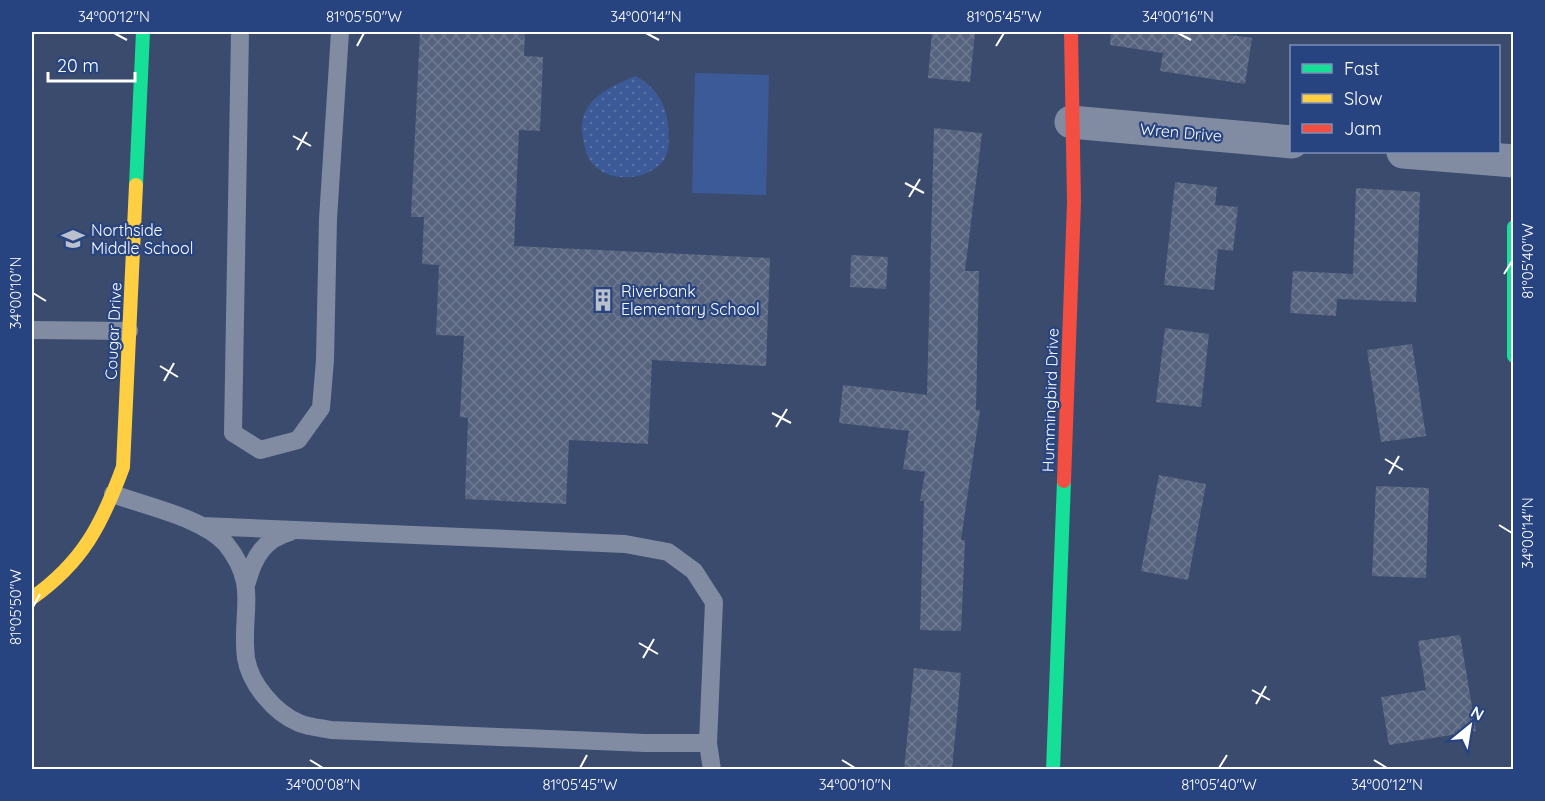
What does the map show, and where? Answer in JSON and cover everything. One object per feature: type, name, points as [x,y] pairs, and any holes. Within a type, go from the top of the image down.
[{"type":"street","name":"Cougar Drive","points":[[32,598],[56,582],[86,551],[105,518],[123,467],[143,32]]},
{"type":"street","name":"Hummingbird Drive","points":[[1053,770],[1074,202],[1071,32]]},
{"type":"street","name":"Wren Drive","points":[[1071,122],[1290,142]]},
{"type":"street","points":[[1415,153],[1514,161]]},
{"type":"street","points":[[1514,227],[1514,356]]},
{"type":"lane","points":[[240,32],[233,434],[260,450],[298,440],[321,408],[325,360],[328,219],[340,32]]},
{"type":"lane","points":[[32,330],[129,331]]},
{"type":"lane","points":[[113,494],[201,526],[225,542],[241,567],[247,582]]},
{"type":"lane","points":[[201,526],[625,544],[668,552],[694,571],[714,602],[708,742],[712,770]]},
{"type":"lane","points":[[297,530],[274,536],[261,549],[251,567],[247,582],[246,659],[258,688],[277,709],[299,723],[331,730],[645,743],[708,742]]},
{"type":"shaded area","points":[[695,73],[769,75],[766,195],[692,193]]},
{"type":"shaded area","points":[[635,76],[654,90],[665,110],[669,134],[667,154],[659,166],[641,175],[620,177],[609,175],[593,164],[586,152],[582,129],[583,118],[587,108],[602,93]]},
{"type":"building","name":"Riverbank Elementary School","points":[[420,32],[525,32],[524,56],[543,57],[540,131],[519,130],[514,246],[770,258],[766,366],[652,360],[648,444],[569,440],[566,504],[465,499],[468,418],[460,417],[464,336],[436,335],[439,265],[422,264],[424,217],[411,217]]},
{"type":"building","points":[[932,32],[975,32],[970,82],[928,78]]},
{"type":"building","points":[[1111,32],[1211,32],[1252,38],[1245,84],[1160,71],[1163,53],[1110,45]]},
{"type":"building","points":[[934,128],[982,133],[965,271],[979,271],[976,410],[980,410],[961,540],[965,540],[961,631],[920,630],[924,501],[920,501],[925,472],[903,469],[909,431],[839,423],[843,385],[927,395]]},
{"type":"building","points":[[1175,182],[1217,187],[1215,205],[1238,207],[1233,251],[1218,249],[1214,290],[1164,285]]},
{"type":"building","points":[[1356,188],[1420,192],[1416,302],[1337,299],[1336,316],[1290,313],[1293,271],[1353,274]]},
{"type":"building","points":[[851,255],[888,257],[886,289],[850,287]]},
{"type":"building","points":[[1165,328],[1209,334],[1201,407],[1156,402]]},
{"type":"building","points":[[1412,344],[1426,436],[1381,442],[1367,350]]},
{"type":"building","points":[[1159,475],[1206,484],[1188,580],[1141,571]]},
{"type":"building","points":[[1376,486],[1429,488],[1426,578],[1372,576]]},
{"type":"building","points":[[1460,635],[1476,731],[1389,745],[1381,697],[1426,690],[1418,641]]},
{"type":"building","points":[[914,668],[961,673],[952,770],[904,770]]},
{"type":"traffic: fast","points":[[136,185],[143,32]]},
{"type":"traffic: fast","points":[[1514,227],[1514,356]]},
{"type":"traffic: fast","points":[[1053,770],[1064,481]]},
{"type":"traffic: slow","points":[[32,598],[78,556],[98,524],[123,467],[136,185]]},
{"type":"traffic: jam","points":[[1064,481],[1074,202],[1071,32]]},
{"type":"place","name":"Northside Middle School","points":[[73,239]]},
{"type":"place","name":"Riverbank Elementary School","points":[[603,300]]}]
